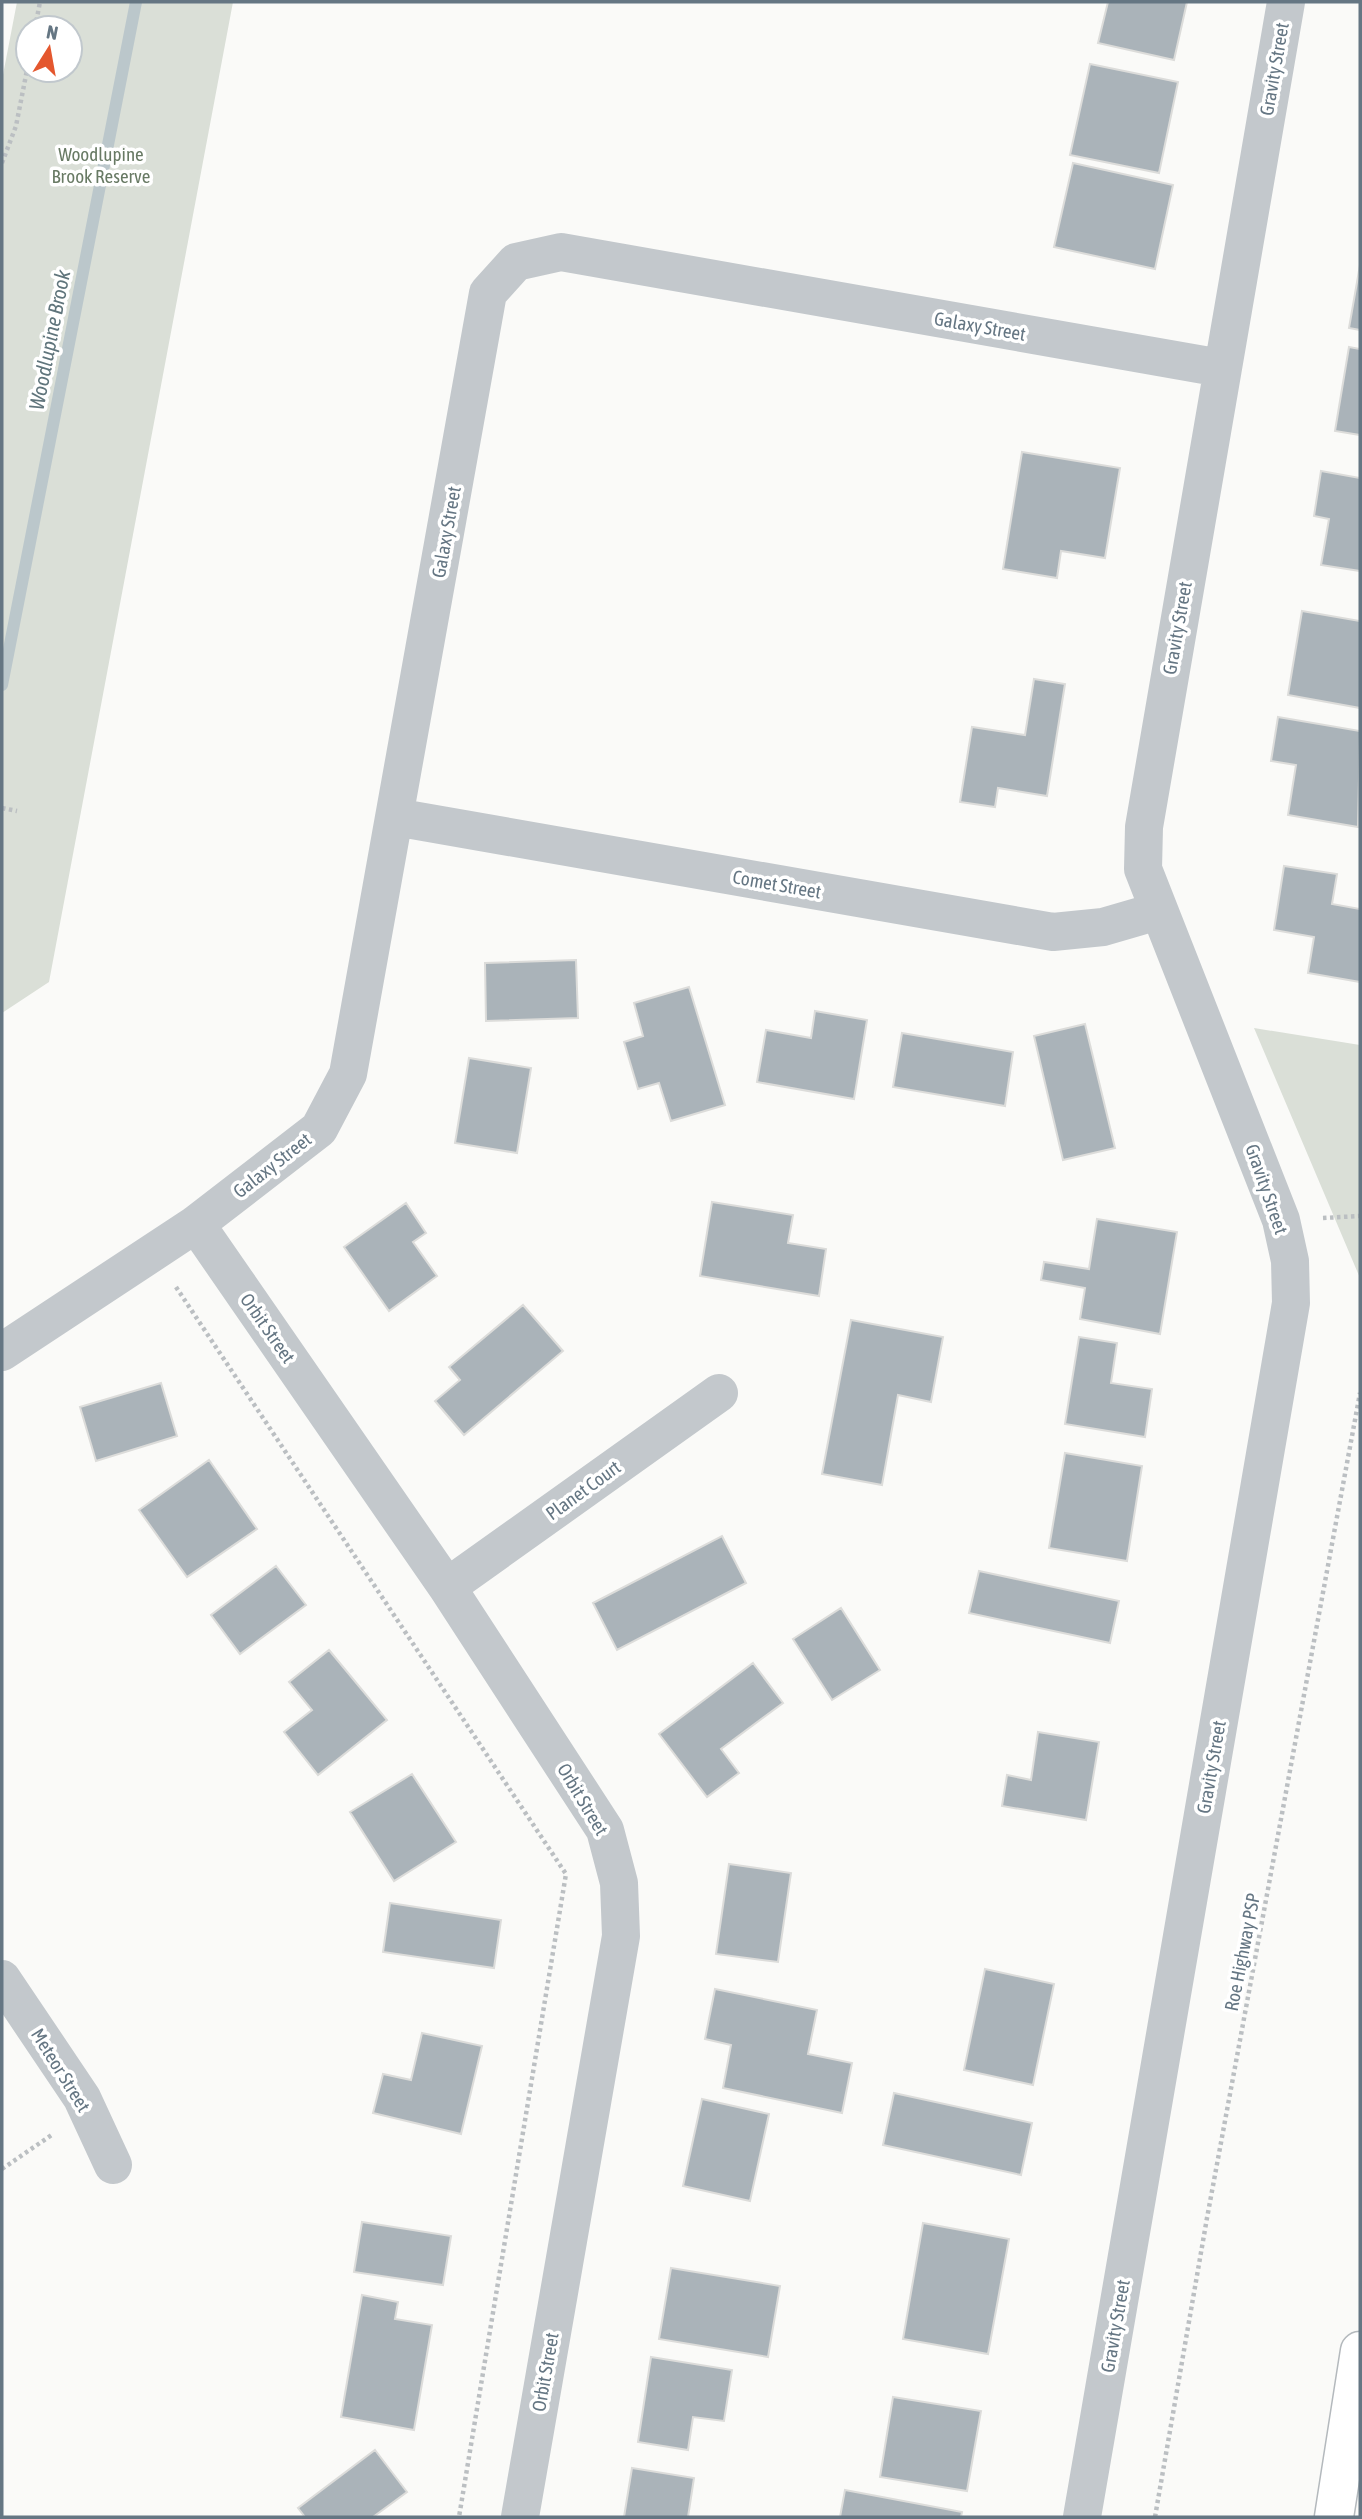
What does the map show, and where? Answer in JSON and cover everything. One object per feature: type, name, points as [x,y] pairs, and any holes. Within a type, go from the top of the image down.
[{"type":"highway","points":[[1334,2517],[1360,2351]]},
{"type":"street","name":"Gravity Street","points":[[1082,2517],[1291,1303],[1290,1261],[1281,1220],[1143,869],[1144,827],[1286,2]]},
{"type":"street","name":"Galaxy Street","points":[[2,1352],[196,1224],[319,1129],[348,1074],[488,293],[516,262],[561,252],[1221,368]]},
{"type":"street","name":"Comet Street","points":[[395,817],[1053,932],[1102,927],[1158,911]]},
{"type":"street","name":"Orbit Street","points":[[196,1224],[447,1587],[605,1830],[619,1883],[621,1936],[520,2517]]},
{"type":"street","name":"Planet Court","points":[[447,1587],[719,1393]]},
{"type":"street","name":"Meteor Street","points":[[2,1979],[82,2098],[113,2165]]},
{"type":"path","points":[[2,163],[16,126],[24,84]]},
{"type":"path","points":[[2,808],[17,811]]},
{"type":"path","points":[[153,1252],[566,1874],[459,2517]]},
{"type":"path","name":"Roe Highway PSP","points":[[1155,2517],[1207,2218],[1360,1394]]},
{"type":"path","points":[[2,2169],[54,2134],[94,2123]]},
{"type":"green space","name":"Woodlupine Brook Reserve","points":[[17,2],[233,2],[49,982],[2,1013],[2,80],[14,18],[14,84],[84,84],[84,14],[15,14]]},
{"type":"green space","points":[[1254,1028],[1360,1045],[1360,1278]]},
{"type":"building","points":[[1108,2],[1187,2],[1174,60],[1098,43]]},
{"type":"building","points":[[1090,64],[1178,82],[1159,173],[1070,155]]},
{"type":"building","points":[[1073,163],[1173,185],[1155,269],[1054,247]]},
{"type":"building","points":[[1360,265],[1360,330],[1349,328]]},
{"type":"building","points":[[1349,347],[1360,349],[1360,435],[1335,431]]},
{"type":"building","points":[[1022,452],[1120,468],[1105,558],[1061,551],[1057,578],[1003,569]]},
{"type":"building","points":[[1321,471],[1360,478],[1360,571],[1321,565],[1329,519],[1314,516]]},
{"type":"building","points":[[1302,611],[1360,621],[1360,708],[1288,695]]},
{"type":"building","points":[[1034,679],[1065,684],[1047,796],[998,788],[995,807],[960,802],[972,727],[1025,735]]},
{"type":"building","points":[[1278,717],[1360,731],[1358,827],[1288,815],[1296,765],[1271,761]]},
{"type":"building","points":[[1284,866],[1337,874],[1332,904],[1360,909],[1360,982],[1308,973],[1314,937],[1274,930]]},
{"type":"building","points":[[576,960],[578,1018],[486,1021],[485,963]]},
{"type":"building","points":[[689,987],[725,1105],[671,1121],[659,1083],[638,1089],[624,1042],[643,1036],[634,1003]]},
{"type":"building","points":[[815,1011],[867,1020],[854,1099],[757,1082],[766,1030],[811,1038]]},
{"type":"building","points":[[1085,1024],[1115,1148],[1063,1160],[1034,1036]]},
{"type":"building","points":[[902,1033],[1013,1052],[1005,1106],[893,1087]]},
{"type":"building","points":[[469,1058],[531,1068],[517,1153],[455,1143]]},
{"type":"building","points":[[712,1202],[793,1215],[788,1243],[826,1249],[819,1296],[700,1276]]},
{"type":"building","points":[[406,1203],[426,1233],[413,1242],[437,1276],[389,1311],[344,1247]]},
{"type":"building","points":[[1097,1219],[1177,1232],[1160,1334],[1080,1319],[1085,1288],[1041,1280],[1044,1262],[1089,1269]]},
{"type":"building","points":[[523,1305],[563,1351],[464,1435],[435,1401],[460,1380],[449,1367]]},
{"type":"building","points":[[851,1320],[943,1337],[931,1402],[898,1395],[882,1485],[822,1474]]},
{"type":"building","points":[[1079,1337],[1117,1343],[1111,1383],[1152,1389],[1145,1437],[1065,1424]]},
{"type":"building","points":[[161,1383],[177,1436],[96,1461],[80,1407]]},
{"type":"building","points":[[1065,1453],[1142,1466],[1127,1561],[1049,1548]]},
{"type":"building","points":[[209,1460],[257,1529],[187,1577],[139,1510]]},
{"type":"building","points":[[722,1536],[746,1583],[617,1650],[593,1603]]},
{"type":"building","points":[[276,1566],[306,1605],[240,1654],[211,1615]]},
{"type":"building","points":[[979,1571],[1119,1601],[1110,1643],[969,1613]]},
{"type":"building","points":[[841,1608],[880,1670],[832,1700],[793,1639]]},
{"type":"building","points":[[329,1650],[387,1720],[318,1775],[284,1732],[312,1710],[289,1682]]},
{"type":"building","points":[[753,1663],[783,1703],[721,1749],[739,1773],[707,1797],[659,1734]]},
{"type":"building","points":[[1038,1732],[1099,1742],[1086,1820],[1002,1806],[1007,1775],[1031,1780]]},
{"type":"building","points":[[412,1774],[456,1842],[394,1881],[350,1812]]},
{"type":"building","points":[[729,1864],[791,1873],[778,1962],[716,1954]]},
{"type":"building","points":[[390,1903],[501,1920],[494,1968],[383,1952]]},
{"type":"building","points":[[985,1969],[1054,1984],[1033,2085],[964,2070]]},
{"type":"building","points":[[715,1989],[817,2010],[808,2054],[852,2063],[842,2113],[723,2088],[731,2045],[705,2039]]},
{"type":"building","points":[[422,2033],[482,2046],[461,2134],[373,2113],[383,2074],[411,2080]]},
{"type":"building","points":[[894,2093],[1032,2123],[1021,2175],[883,2145]]},
{"type":"building","points":[[702,2099],[769,2114],[750,2201],[683,2186]]},
{"type":"building","points":[[362,2222],[451,2236],[443,2285],[354,2272]]},
{"type":"building","points":[[923,2223],[1009,2239],[988,2354],[903,2339]]},
{"type":"building","points":[[671,2268],[780,2286],[768,2357],[659,2339]]},
{"type":"building","points":[[362,2295],[398,2302],[395,2319],[432,2325],[414,2430],[341,2417]]},
{"type":"building","points":[[651,2357],[732,2370],[724,2421],[693,2417],[688,2450],[638,2442]]},
{"type":"building","points":[[893,2397],[981,2411],[967,2491],[880,2477]]},
{"type":"building","points":[[375,2450],[407,2492],[373,2517],[305,2517],[298,2508]]},
{"type":"building","points":[[632,2468],[694,2478],[688,2517],[624,2517]]},
{"type":"building","points":[[845,2490],[962,2512],[961,2517],[840,2517]]},
{"type":"waterway","name":"Woodlupine Brook","points":[[2,685],[136,2]]}]
